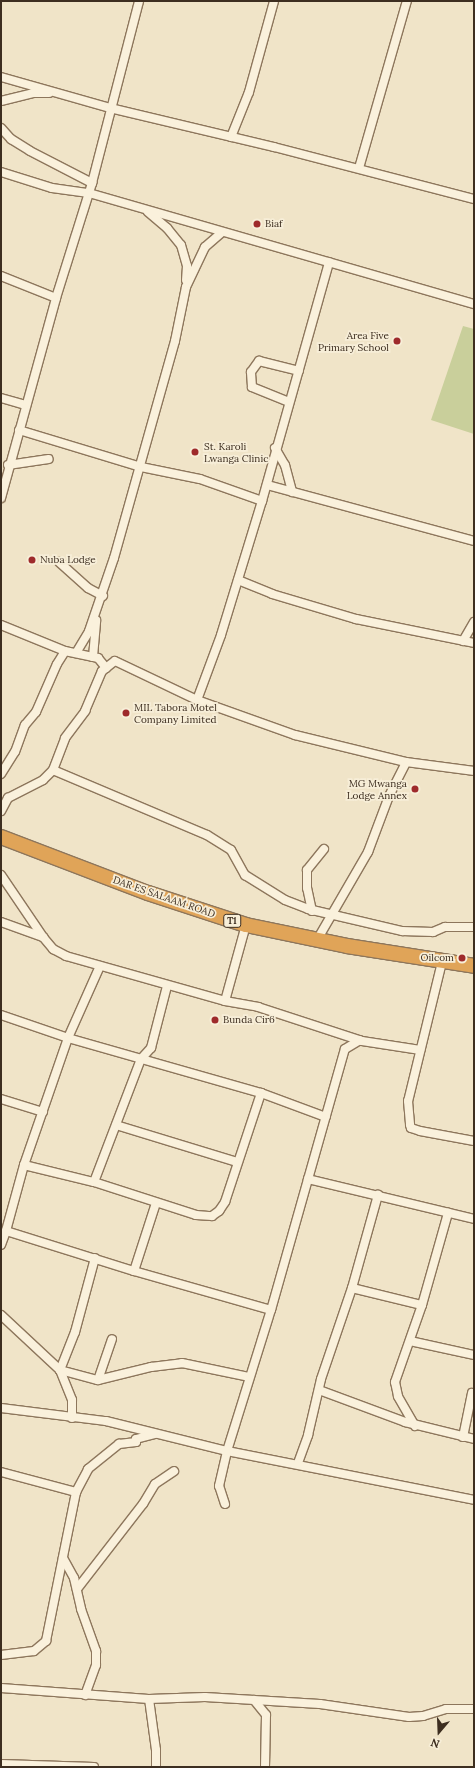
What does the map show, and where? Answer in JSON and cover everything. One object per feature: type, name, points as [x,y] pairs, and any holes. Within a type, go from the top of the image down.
[{"type":"highway","name":"DAR ES SALAAM ROAD","points":[[1,837],[141,890],[246,925],[317,940],[442,962],[474,966]]},
{"type":"street","points":[[1,498],[8,465],[56,298],[92,183],[138,1]]},
{"type":"street","points":[[230,138],[249,92],[274,1]]},
{"type":"street","points":[[359,168],[407,1]]},
{"type":"street","points":[[1,77],[110,108],[359,168],[474,199]]},
{"type":"street","points":[[1,101],[33,92],[62,94]]},
{"type":"street","points":[[1,128],[11,139],[30,151],[92,183]]},
{"type":"street","points":[[1,172],[52,188],[89,193],[221,233],[329,262],[474,304]]},
{"type":"street","points":[[76,653],[84,644],[97,605],[102,596],[142,467],[175,341],[186,286],[187,266],[181,245],[167,228],[145,209]]},
{"type":"street","points":[[186,286],[205,247],[221,233]]},
{"type":"street","points":[[197,700],[238,580],[262,501],[275,448],[299,371],[329,262]]},
{"type":"street","points":[[1,276],[56,298]]},
{"type":"street","points":[[289,402],[252,387],[251,372],[259,361],[299,371]]},
{"type":"street","points":[[1,398],[26,405]]},
{"type":"street","points":[[19,430],[142,467],[180,473],[262,501]]},
{"type":"street","points":[[275,448],[285,465],[292,492]]},
{"type":"street","points":[[8,465],[49,459]]},
{"type":"street","points":[[266,485],[474,541]]},
{"type":"street","points":[[60,562],[83,584],[102,596]]},
{"type":"street","points":[[238,580],[272,594],[356,619],[474,643]]},
{"type":"street","points":[[93,657],[97,605]]},
{"type":"street","points":[[462,641],[474,622]]},
{"type":"street","points":[[1,625],[65,651],[93,657],[106,668]]},
{"type":"street","points":[[1,774],[15,752],[25,725],[36,712],[57,664],[65,651]]},
{"type":"street","points":[[1,811],[3,800],[44,780],[53,770],[65,738],[85,711],[102,672],[115,661],[197,700],[295,735],[406,762],[474,771]]},
{"type":"street","points":[[317,940],[368,852],[389,796],[406,762]]},
{"type":"street","points":[[53,770],[206,835],[231,850],[245,875],[285,900],[312,911],[331,916],[354,918],[419,932],[433,932],[445,927],[474,927]]},
{"type":"street","points":[[312,911],[307,888],[307,870],[324,849]]},
{"type":"street","points":[[1,875],[43,937],[60,954],[167,986],[258,1008],[360,1040],[420,1050]]},
{"type":"street","points":[[1,922],[43,937]]},
{"type":"street","points":[[225,1001],[246,925]]},
{"type":"street","points":[[442,962],[408,1101],[411,1128],[474,1141]]},
{"type":"street","points":[[1,1245],[24,1165],[68,1038],[100,966]]},
{"type":"street","points":[[94,1182],[141,1059],[151,1048],[167,986]]},
{"type":"street","points":[[1,1015],[68,1038],[261,1093],[326,1117]]},
{"type":"street","points":[[225,1504],[218,1486],[227,1451],[249,1377],[272,1310],[345,1049],[360,1040]]},
{"type":"street","points":[[24,1165],[94,1182],[196,1216],[212,1216],[216,1214],[225,1202],[261,1093]]},
{"type":"street","points":[[1,1099],[43,1112]]},
{"type":"street","points":[[116,1125],[237,1162]]},
{"type":"street","points":[[308,1179],[474,1219]]},
{"type":"street","points":[[298,1463],[308,1435],[319,1390],[352,1288],[378,1196]]},
{"type":"street","points":[[134,1271],[156,1203]]},
{"type":"street","points":[[416,1426],[398,1396],[395,1382],[422,1305],[448,1213]]},
{"type":"street","points":[[6,1231],[134,1271],[272,1310]]},
{"type":"street","points":[[60,1370],[75,1332],[95,1258]]},
{"type":"street","points":[[352,1288],[422,1305]]},
{"type":"street","points":[[1,1314],[60,1370],[72,1400],[72,1418]]},
{"type":"street","points":[[98,1380],[112,1339]]},
{"type":"street","points":[[410,1341],[474,1355]]},
{"type":"street","points":[[60,1370],[98,1380],[151,1367],[182,1363],[249,1377]]},
{"type":"street","points":[[319,1390],[416,1426],[474,1439]]},
{"type":"street","points":[[463,1437],[472,1393]]},
{"type":"street","points":[[1,1408],[72,1418],[106,1421],[227,1451],[298,1463],[474,1500]]},
{"type":"street","points":[[2,1657],[34,1651],[46,1641],[76,1492],[88,1469],[108,1451],[125,1442],[136,1442],[136,1439],[158,1433]]},
{"type":"street","points":[[77,1589],[143,1504],[155,1484],[174,1471]]},
{"type":"street","points":[[1,1472],[76,1492]]},
{"type":"street","points":[[63,1558],[77,1589],[81,1609],[96,1651],[96,1665],[85,1695]]},
{"type":"street","points":[[1,1688],[149,1699],[205,1697],[320,1704],[408,1717],[423,1716],[446,1709],[474,1709]]},
{"type":"street","points":[[149,1699],[156,1767]]},
{"type":"street","points":[[254,1700],[266,1715],[265,1767]]},
{"type":"street","points":[[1,1764],[94,1767]]},
{"type":"green space","points":[[463,326],[474,329],[474,434],[431,420]]},
{"type":"place","name":"Biaf","points":[[257,224]]},
{"type":"place","name":"Area Five Primary School","points":[[397,341]]},
{"type":"place","name":"St. Karoli Lwanga Clinic","points":[[195,452]]},
{"type":"place","name":"Nuba Lodge","points":[[32,560]]},
{"type":"place","name":"MIL Tabora Motel Company Limited","points":[[126,713]]},
{"type":"place","name":"MG Mwanga Lodge Annex","points":[[415,789]]},
{"type":"place","name":"Oilcom","points":[[462,958]]},
{"type":"place","name":"Bunda Cir6","points":[[215,1020]]}]
